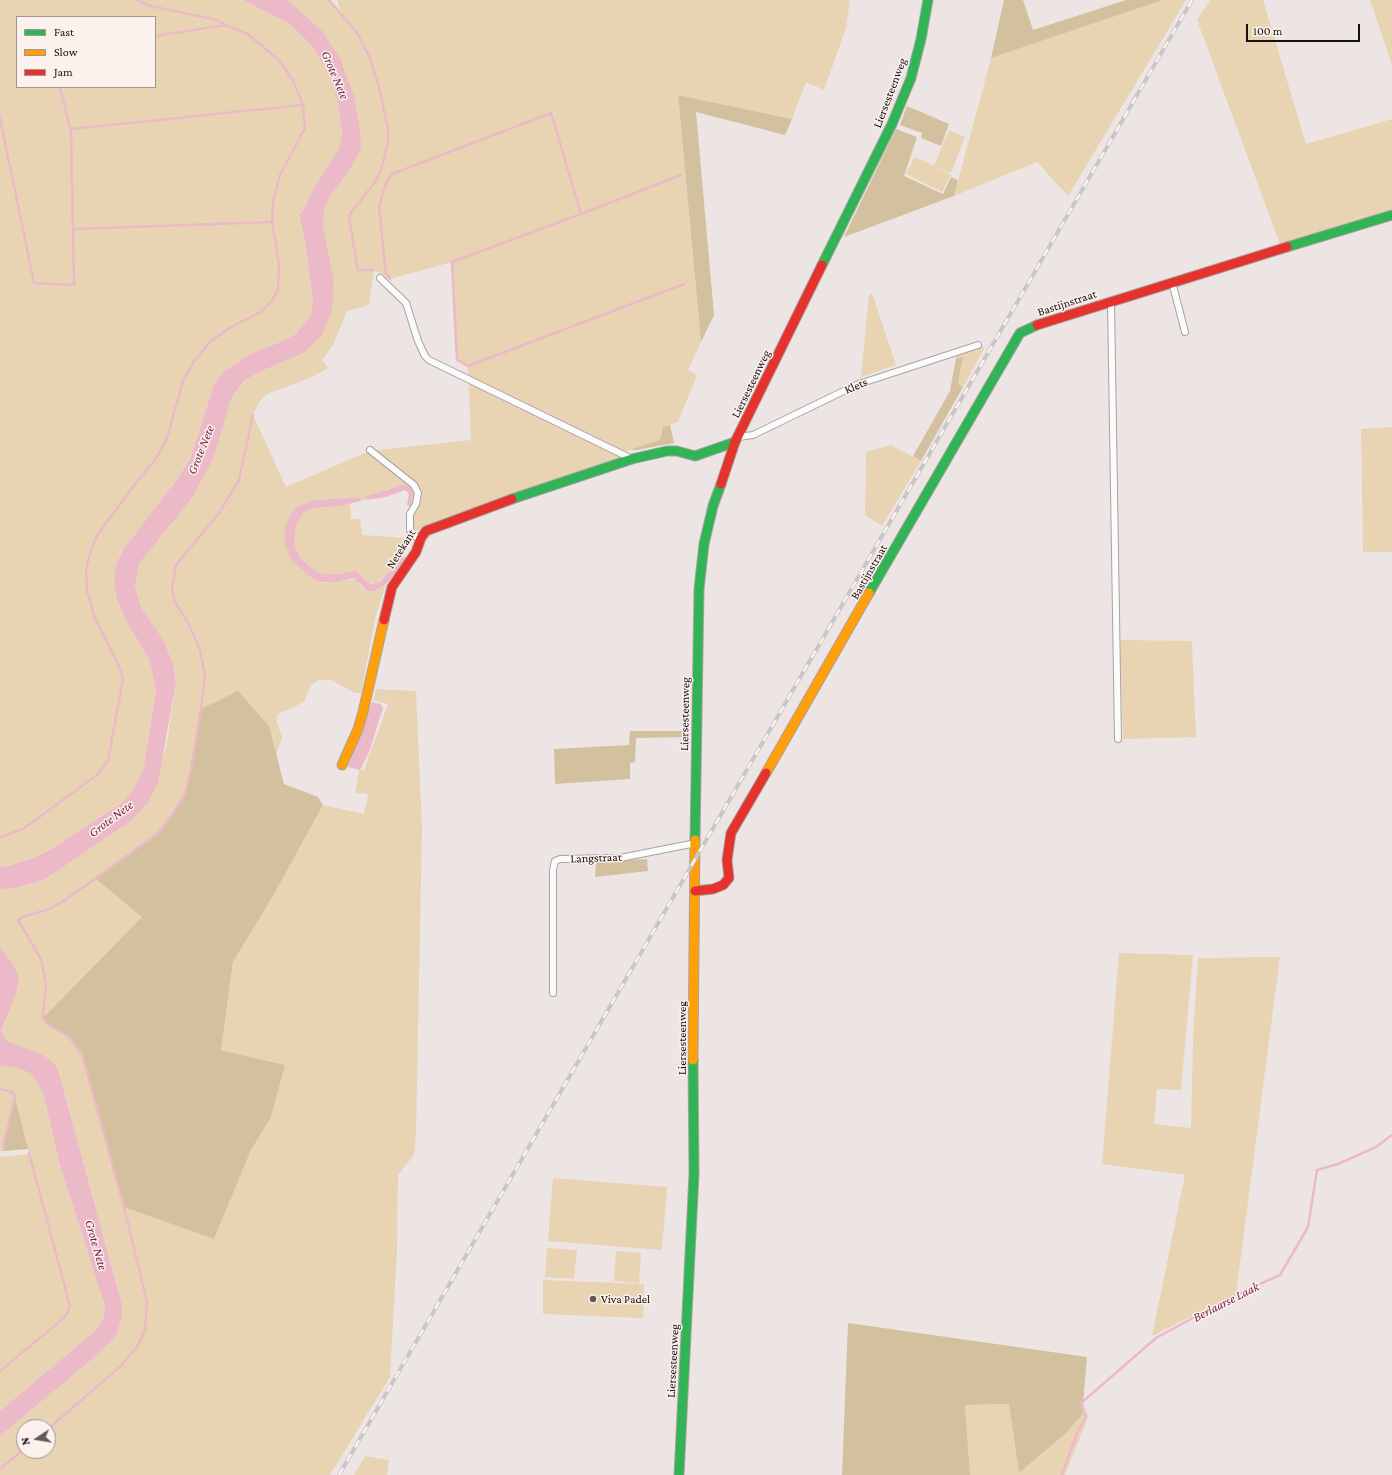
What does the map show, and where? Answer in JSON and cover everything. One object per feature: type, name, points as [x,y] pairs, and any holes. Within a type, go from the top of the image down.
[{"type":"street","name":"Liersesteenweg","points":[[680,1475],[694,1174],[698,620],[701,566],[713,506],[737,440],[892,124],[911,78],[921,39],[928,0]]},
{"type":"street","name":"Bastijnstraat","points":[[695,891],[713,889],[723,885],[729,878],[727,860],[731,833],[1020,333],[1028,328],[1172,282],[1392,215]]},
{"type":"street","points":[[380,278],[406,303],[418,341],[425,356],[438,366],[632,459]]},
{"type":"street","points":[[1172,282],[1185,332]]},
{"type":"street","name":"Bastijnstraat","points":[[1111,302],[1118,739]]},
{"type":"street","name":"Klets","points":[[737,440],[753,435],[856,385],[978,346]]},
{"type":"street","name":"Netekant","points":[[342,765],[358,729],[363,712],[392,587],[416,552],[421,538],[426,531],[481,509],[632,459],[676,451],[695,456],[737,440]]},
{"type":"street","points":[[370,450],[414,485],[418,493],[416,504],[410,514],[410,530],[414,536],[421,538]]},
{"type":"street","name":"Langstraat","points":[[553,993],[553,870],[555,861],[560,859],[620,858],[696,843]]},
{"type":"shaded area","points":[[0,0],[243,0],[290,24],[310,44],[326,67],[337,98],[342,133],[339,149],[315,186],[303,211],[299,215],[304,235],[313,301],[311,315],[296,334],[252,353],[225,371],[214,384],[191,457],[180,475],[123,550],[117,562],[117,599],[125,619],[149,659],[156,690],[144,767],[134,788],[122,803],[50,850],[33,858],[0,867]]},
{"type":"shaded area","points":[[286,0],[329,0],[341,13],[337,0],[850,0],[846,28],[824,90],[806,82],[792,119],[678,95],[701,342],[688,370],[697,375],[678,422],[663,427],[660,440],[629,450],[614,461],[478,507],[415,531],[412,526],[411,507],[413,500],[410,486],[366,496],[367,500],[360,501],[358,497],[315,500],[298,506],[291,514],[286,527],[285,544],[313,579],[324,583],[356,579],[361,587],[367,591],[378,590],[386,584],[376,615],[361,693],[355,693],[331,680],[319,680],[311,685],[304,702],[278,714],[276,719],[282,738],[276,754],[269,726],[191,769],[185,794],[172,815],[157,834],[143,917],[43,1018],[46,1023],[69,1037],[82,1054],[98,1109],[214,1239],[251,1150],[271,1117],[285,1065],[221,1050],[233,962],[273,896],[323,805],[364,814],[368,794],[355,793],[359,770],[364,770],[388,704],[373,700],[376,689],[416,691],[422,828],[416,1134],[414,1155],[398,1175],[397,1250],[390,1377],[330,1475],[0,1475],[0,1436],[16,1423],[16,1459],[56,1459],[56,1419],[20,1419],[90,1361],[116,1336],[122,1318],[122,1305],[59,1073],[7,1041],[1,1032],[6,1021],[14,965],[0,947],[0,890],[19,887],[44,880],[128,823],[166,748],[176,683],[173,664],[163,639],[141,608],[135,586],[139,564],[192,498],[231,399],[245,381],[264,370],[304,353],[326,248],[323,229],[324,211],[330,196],[352,166],[360,129],[293,5]],"holes":[[[452,262],[457,360],[468,367],[471,440],[369,451],[286,487],[253,415],[259,402],[267,394],[312,377],[328,368],[322,360],[333,345],[347,311],[369,305],[374,270],[390,279]]]},
{"type":"shaded area","points":[[1004,0],[1023,0],[1033,30],[1126,0],[1163,0],[991,58]]},
{"type":"shaded area","points":[[1163,0],[1186,0],[1068,196],[1037,162],[954,196],[991,58]]},
{"type":"shaded area","points":[[1210,0],[1263,0],[1306,144],[1392,119],[1392,209],[1280,244],[1197,20]]},
{"type":"shaded area","points":[[1370,0],[1392,0],[1392,65]]},
{"type":"shaded area","points":[[678,95],[792,119],[785,135],[696,112],[714,315],[701,342]]},
{"type":"shaded area","points":[[907,106],[949,124],[941,146],[921,138],[922,133],[900,125]]},
{"type":"shaded area","points":[[896,129],[917,137],[904,176],[943,194],[951,177],[958,180],[954,196],[844,237]]},
{"type":"shaded area","points":[[949,130],[965,137],[951,173],[936,167],[951,175],[942,192],[906,174],[915,157],[934,166]]},
{"type":"shaded area","points":[[872,293],[896,365],[861,377],[869,295]]},
{"type":"shaded area","points":[[985,347],[963,387],[958,384],[963,357],[956,358],[956,354]]},
{"type":"shaded area","points":[[963,357],[958,384],[963,387],[921,461],[913,456],[950,391],[956,358]]},
{"type":"shaded area","points":[[670,425],[674,443],[637,450],[629,450],[660,440],[663,427]]},
{"type":"shaded area","points":[[1392,427],[1392,552],[1363,552],[1361,429]]},
{"type":"shaded area","points":[[891,445],[921,461],[882,526],[865,515],[866,452]]},
{"type":"shaded area","points":[[350,503],[351,519],[360,519],[362,535],[405,538],[403,557],[376,584],[368,583],[354,571],[328,576],[319,573],[299,556],[294,543],[296,524],[305,511],[316,508],[342,506]]},
{"type":"shaded area","points":[[1120,640],[1192,641],[1196,737],[1123,739]]},
{"type":"shaded area","points":[[238,691],[269,726],[284,784],[318,797],[323,805],[273,896],[233,962],[221,1050],[285,1065],[271,1117],[251,1150],[214,1239],[124,1207],[82,1054],[69,1037],[46,1023],[43,1018],[142,917],[96,879],[157,834],[172,815],[185,794],[191,769],[201,709]]},
{"type":"shaded area","points":[[630,731],[688,731],[688,737],[636,738],[635,762],[630,763],[630,779],[555,784],[554,749],[629,745]]},
{"type":"shaded area","points":[[647,859],[648,871],[595,877],[596,862]]},
{"type":"shaded area","points":[[1119,953],[1193,955],[1181,1090],[1157,1089],[1154,1124],[1191,1128],[1193,1038],[1198,958],[1280,957],[1236,1294],[1152,1336],[1185,1175],[1102,1164]]},
{"type":"shaded area","points":[[0,1066],[17,1068],[30,1073],[37,1081],[44,1097],[60,1165],[105,1307],[103,1320],[95,1331],[0,1411],[0,1157],[29,1154],[16,1098],[3,1151],[0,1151]]},
{"type":"shaded area","points":[[15,1096],[28,1149],[3,1151],[11,1113],[15,1103]]},
{"type":"shaded area","points":[[553,1178],[667,1187],[662,1250],[548,1241]]},
{"type":"shaded area","name":"Viva Padel","points":[[547,1248],[577,1250],[574,1279],[545,1277]]},
{"type":"shaded area","name":"Viva Padel","points":[[616,1251],[641,1253],[639,1283],[614,1281]]},
{"type":"shaded area","name":"Viva Padel","points":[[543,1280],[644,1284],[643,1318],[543,1314]]},
{"type":"shaded area","points":[[848,1323],[1087,1357],[1082,1415],[1066,1433],[1019,1473],[1009,1404],[965,1405],[970,1475],[842,1475]]},
{"type":"shaded area","points":[[1083,1402],[1088,1417],[1065,1475],[970,1475],[965,1405],[1009,1404],[1019,1473],[1066,1433],[1082,1415]]},
{"type":"shaded area","points":[[365,1456],[389,1460],[387,1475],[354,1475]]},
{"type":"water","name":"Grote Nete","points":[[243,0],[286,0],[293,5],[321,30],[339,56],[354,96],[360,129],[361,148],[352,166],[330,196],[324,211],[323,229],[334,280],[332,310],[322,335],[304,353],[264,370],[244,381],[231,399],[213,459],[192,498],[139,564],[135,586],[141,608],[163,639],[173,664],[176,683],[158,782],[148,803],[128,823],[44,880],[19,887],[0,890],[0,867],[33,858],[50,850],[122,803],[134,788],[144,767],[156,690],[149,659],[125,619],[117,599],[114,580],[117,562],[123,550],[180,475],[191,457],[214,384],[225,371],[252,353],[296,334],[311,315],[313,301],[304,235],[299,215],[303,211],[315,186],[339,149],[342,133],[337,98],[326,67],[310,44],[290,24]]},
{"type":"water","points":[[401,485],[408,485],[413,491],[411,507],[407,505],[409,494],[405,490],[386,497],[367,500],[366,496]]},
{"type":"water","points":[[359,497],[360,501],[342,506],[316,508],[305,511],[296,524],[294,543],[299,556],[319,573],[335,575],[354,571],[368,583],[372,584],[379,582],[403,557],[406,558],[403,564],[386,584],[375,591],[367,591],[354,578],[336,582],[319,582],[313,579],[291,560],[285,544],[285,527],[291,514],[298,506],[315,500]]},
{"type":"water","points":[[372,702],[380,704],[383,708],[369,752],[360,770],[348,767]]},
{"type":"water","name":"Grote Nete","points":[[0,947],[14,965],[19,978],[16,993],[1,1032],[7,1041],[45,1056],[55,1065],[59,1073],[122,1305],[122,1318],[116,1336],[90,1361],[20,1419],[16,1419],[16,1423],[0,1436],[0,1411],[95,1331],[103,1320],[105,1307],[60,1165],[44,1097],[37,1081],[30,1073],[17,1068],[0,1066]]},
{"type":"waterway","points":[[137,0],[151,6],[217,20],[225,25],[156,36]]},
{"type":"waterway","points":[[329,0],[357,33],[369,56],[379,87],[388,129],[388,142],[382,167],[375,182],[350,214],[349,218],[358,270],[374,270]]},
{"type":"waterway","points":[[71,129],[303,105],[293,81],[281,62],[248,34],[225,25]]},
{"type":"waterway","points":[[0,118],[34,283],[74,285],[71,132],[60,88]]},
{"type":"waterway","points":[[73,229],[272,222],[273,202],[280,175],[305,128],[303,105]]},
{"type":"waterway","points":[[390,279],[386,274],[379,206],[387,180],[392,174],[551,113],[581,214]]},
{"type":"waterway","points":[[681,175],[452,262],[457,360],[468,366],[684,284]]},
{"type":"waterway","points":[[0,837],[23,829],[97,775],[108,761],[123,679],[120,668],[95,618],[87,591],[86,571],[91,549],[98,534],[155,460],[166,441],[184,378],[195,360],[211,341],[229,328],[261,312],[272,300],[278,290],[279,264],[272,222]]},
{"type":"waterway","points":[[56,1422],[122,1365],[136,1348],[145,1329],[147,1302],[124,1207],[82,1054],[69,1037],[46,1023],[43,1018],[46,984],[41,959],[18,920],[22,917],[47,910],[64,901],[157,834],[172,815],[185,794],[191,769],[205,675],[199,647],[188,623],[174,600],[172,588],[176,565],[219,513],[239,480],[253,415]]},
{"type":"waterway","points":[[0,1089],[12,1092],[15,1096],[3,1147]]},
{"type":"waterway","name":"Berlaarse Laak","points":[[1062,1475],[1077,1433],[1086,1417],[1080,1404],[1156,1338],[1235,1295],[1280,1275],[1308,1227],[1317,1170],[1338,1164],[1376,1147],[1392,1135]]},
{"type":"waterway","points":[[0,1371],[59,1322],[66,1315],[70,1306],[29,1153]]},
{"type":"waterway","points":[[0,1469],[16,1456]]},
{"type":"railway","points":[[339,1475],[1192,0]]},
{"type":"traffic: fast","points":[[822,265],[892,124],[911,78],[921,39],[928,0]]},
{"type":"traffic: fast","points":[[1287,247],[1392,215]]},
{"type":"traffic: fast","points":[[869,593],[1020,333],[1037,325]]},
{"type":"traffic: fast","points":[[512,499],[632,459],[667,451],[677,451],[695,456],[735,442]]},
{"type":"traffic: fast","points":[[695,840],[699,589],[704,544],[713,506],[721,484]]},
{"type":"traffic: fast","points":[[679,1475],[694,1174],[693,1060]]},
{"type":"traffic: slow","points":[[766,773],[869,593]]},
{"type":"traffic: slow","points":[[342,765],[358,729],[363,712],[384,620]]},
{"type":"traffic: slow","points":[[693,1060],[695,840]]},
{"type":"traffic: jam","points":[[1037,325],[1287,247]]},
{"type":"traffic: jam","points":[[721,484],[735,442],[822,265]]},
{"type":"traffic: jam","points":[[384,620],[392,587],[416,552],[421,538],[426,531],[512,499]]},
{"type":"traffic: jam","points":[[695,891],[713,889],[723,885],[729,878],[727,860],[731,833],[766,773]]},
{"type":"place","name":"Viva Padel","points":[[593,1299]]}]
